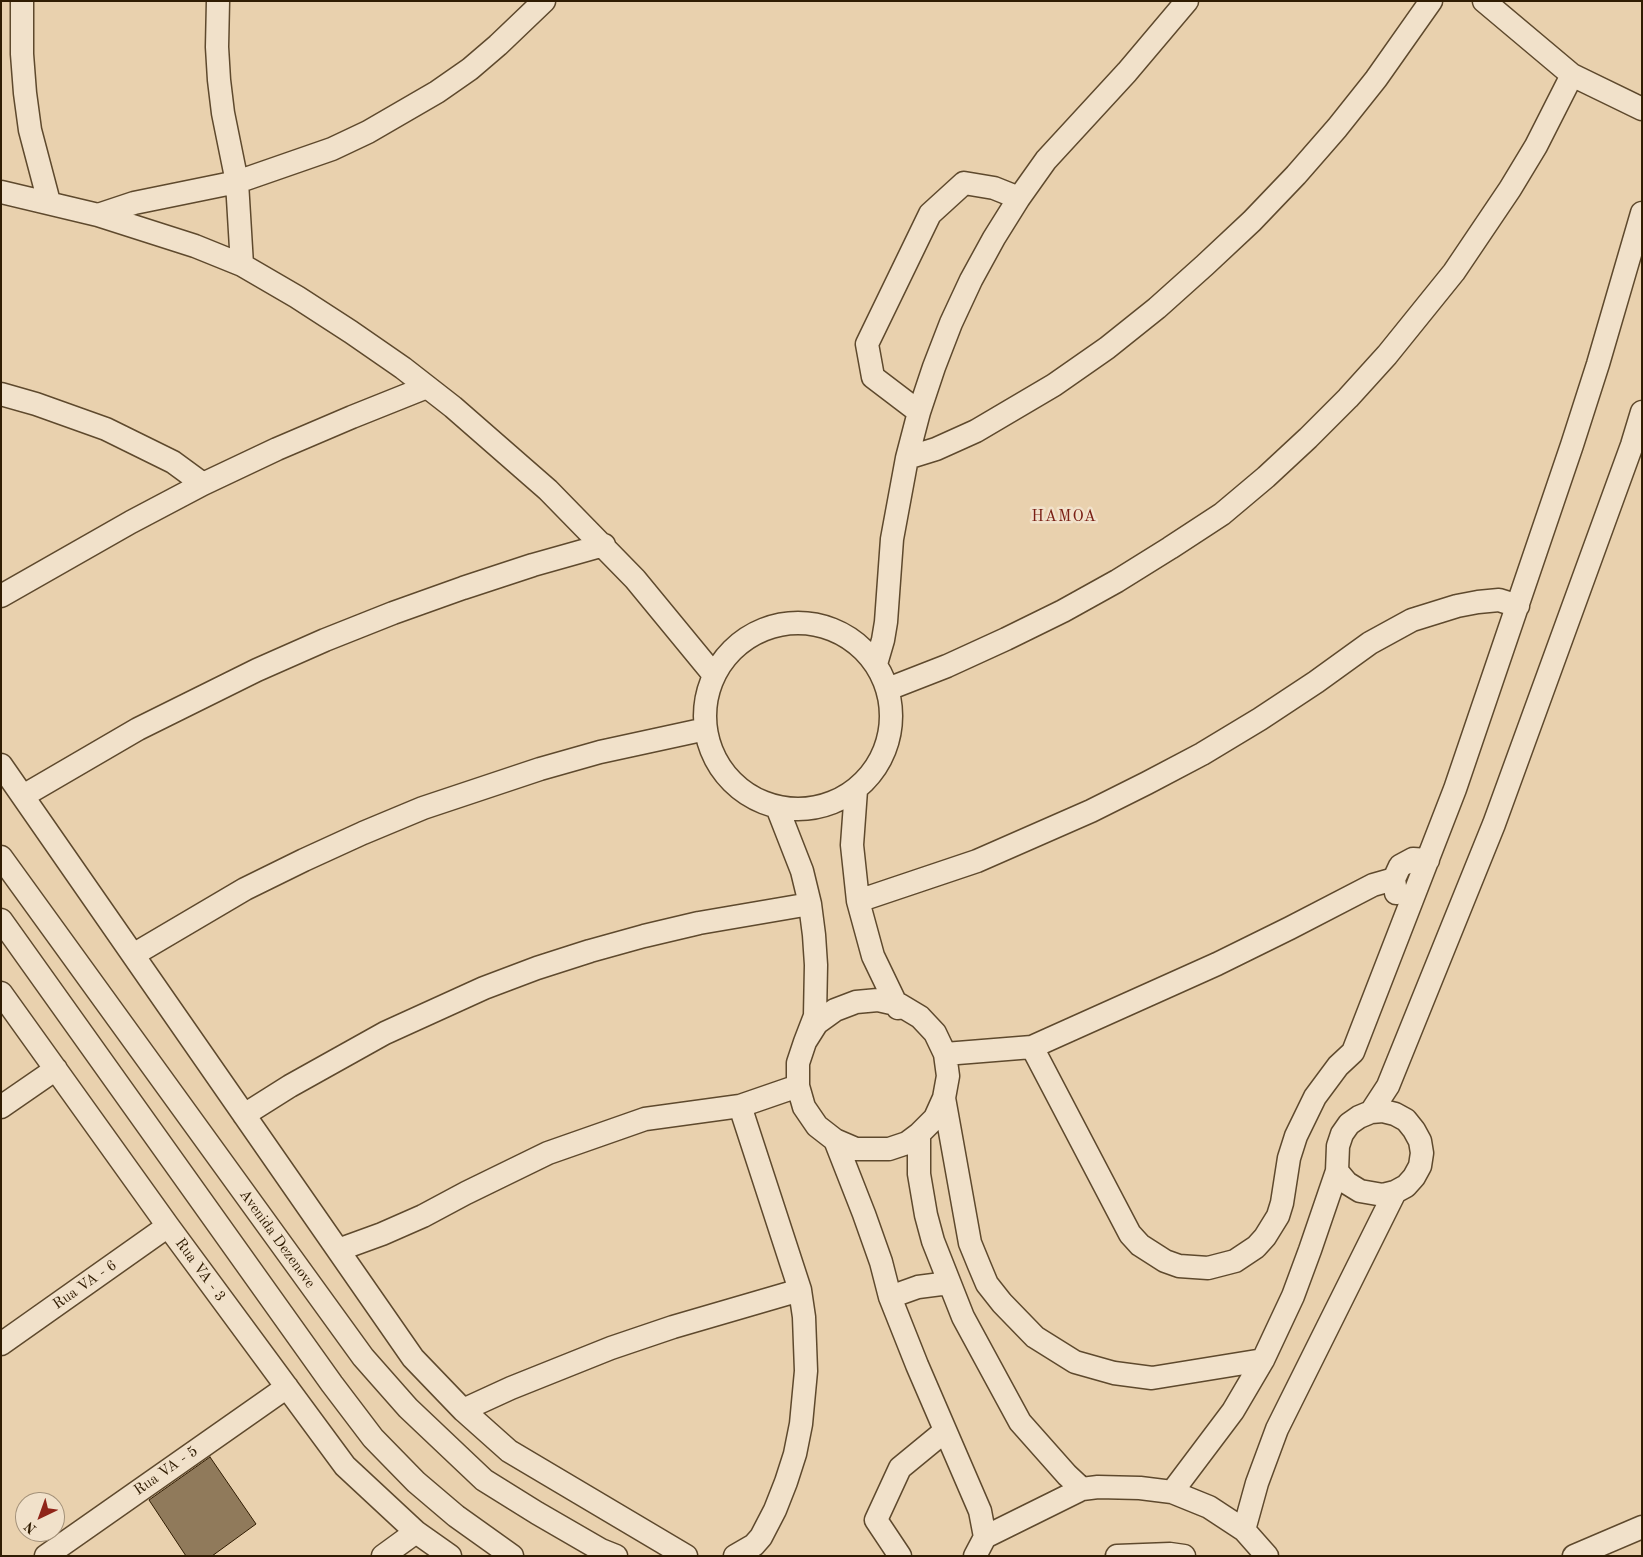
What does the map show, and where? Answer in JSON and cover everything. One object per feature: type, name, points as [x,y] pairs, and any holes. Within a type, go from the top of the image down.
[{"type":"street","points":[[22,1],[22,54],[25,93],[36,157],[49,202]]},
{"type":"street","points":[[218,1],[217,47],[219,80],[223,113],[237,182],[242,265]]},
{"type":"street","points":[[98,215],[134,203],[237,182],[332,149],[368,132],[403,113],[470,69],[505,39],[544,1]]},
{"type":"street","points":[[876,664],[886,622],[892,539],[907,458],[919,412],[934,367],[951,323],[971,280],[1019,198],[1046,160],[1127,72],[1187,1]]},
{"type":"street","points":[[907,458],[936,449],[976,431],[1054,385],[1106,348],[1157,308],[1219,253],[1296,174],[1376,79],[1431,1]]},
{"type":"street","points":[[1484,1],[1572,76],[1642,109]]},
{"type":"street","points":[[888,689],[947,666],[1006,639],[1063,611],[1117,581],[1222,514],[1266,477],[1355,390],[1424,311],[1454,272],[1515,181],[1536,146],[1572,76]]},
{"type":"street","points":[[919,412],[873,377],[867,344],[930,214],[964,183],[994,188],[1019,198]]},
{"type":"street","points":[[1,192],[98,215],[195,246],[242,265],[297,297],[350,332],[427,387],[509,454],[548,490],[604,546],[676,626],[714,675]]},
{"type":"street","points":[[1032,1047],[1130,1234],[1140,1244],[1165,1261],[1179,1266],[1208,1268],[1235,1261],[1261,1242],[1278,1216],[1282,1203],[1289,1158],[1296,1136],[1315,1097],[1338,1066],[1352,1052],[1461,771],[1581,418],[1642,212]]},
{"type":"street","points":[[1,596],[75,552],[203,484],[285,446],[427,387]]},
{"type":"street","points":[[1,394],[36,404],[106,429],[173,462],[203,484]]},
{"type":"street","points":[[1371,1112],[1388,1086],[1490,833],[1632,445],[1642,412]]},
{"type":"street","points":[[23,796],[164,716],[257,670],[324,640],[393,612],[463,588],[533,565],[604,546]]},
{"type":"street","points":[[858,901],[976,861],[1091,811],[1147,783],[1202,754],[1260,719],[1370,643],[1412,620],[1449,608],[1478,602],[1499,600],[1518,606]]},
{"type":"street","points":[[806,623],[833,629],[857,643],[876,664],[888,689],[892,717],[888,744],[875,769],[856,790],[832,803],[805,809],[777,807],[751,796],[730,779],[714,756],[706,729],[706,701],[714,675],[730,652],[752,634],[778,624],[806,623]]},
{"type":"street","points":[[133,955],[254,885],[346,840],[423,808],[540,769],[600,752],[706,729]]},
{"type":"street","points":[[1,764],[413,1358],[463,1410],[509,1452],[686,1556]]},
{"type":"street","points":[[856,790],[852,845],[858,901],[873,956],[898,1008],[900,1005]]},
{"type":"street","points":[[777,807],[799,863],[810,904],[816,965],[814,1016],[805,1042],[798,1063],[798,1086],[804,1107],[817,1126],[835,1140],[856,1148],[889,1149],[907,1143],[919,1134],[934,1118],[944,1098],[948,1076],[944,1054],[935,1033],[920,1017],[900,1005],[878,1000],[856,1002],[835,1010],[817,1023],[805,1042]]},
{"type":"street","name":"Avenida Dezenove","points":[[1,857],[369,1364],[408,1408],[484,1480],[545,1518],[601,1550],[616,1556]]},
{"type":"street","points":[[1409,905],[1396,892],[1394,879],[1400,866],[1406,862],[1413,859],[1428,860]]},
{"type":"street","points":[[944,1054],[1032,1047],[1217,964],[1373,885],[1394,879]]},
{"type":"street","points":[[244,1115],[321,1067],[385,1033],[475,992],[536,968],[644,936],[754,912],[810,904]]},
{"type":"street","points":[[1,920],[326,1376],[373,1438],[416,1482],[456,1516],[512,1556]]},
{"type":"street","name":"Rua VA - 3","points":[[1,992],[168,1226],[345,1466],[416,1532],[450,1556]]},
{"type":"street","points":[[1,1107],[56,1069]]},
{"type":"street","points":[[338,1250],[423,1216],[466,1192],[548,1153],[645,1119],[740,1106],[798,1086]]},
{"type":"street","points":[[944,1098],[970,1243],[987,1284],[1002,1304],[1035,1336],[1075,1362],[1114,1373],[1152,1378],[1262,1360]]},
{"type":"street","points":[[735,1556],[754,1545],[761,1537],[775,1510],[795,1454],[801,1424],[806,1371],[804,1317],[800,1290],[740,1106]]},
{"type":"street","points":[[1172,1492],[1233,1411],[1262,1360],[1293,1296],[1337,1171],[1338,1146],[1342,1134],[1349,1124],[1359,1116],[1383,1111],[1395,1114],[1406,1120],[1420,1141],[1422,1153],[1420,1166],[1406,1186],[1395,1192],[1383,1195],[1360,1192],[1347,1183],[1337,1171]]},
{"type":"street","points":[[919,1134],[919,1174],[926,1215],[948,1283],[978,1346],[1020,1422],[1067,1475],[1082,1489]]},
{"type":"street","points":[[835,1140],[870,1230],[890,1297],[980,1511],[980,1546],[1082,1489],[1098,1487],[1140,1488],[1172,1492],[1209,1507],[1244,1530],[1268,1556]]},
{"type":"street","points":[[1244,1530],[1257,1483],[1277,1429],[1395,1192]]},
{"type":"street","name":"Rua VA - 6","points":[[1,1344],[168,1226]]},
{"type":"street","points":[[890,1297],[918,1287],[948,1283]]},
{"type":"street","points":[[463,1410],[544,1374],[611,1348],[682,1324],[800,1290]]},
{"type":"street","name":"Rua VA - 5","points":[[46,1556],[287,1387]]},
{"type":"street","points":[[900,1556],[876,1520],[900,1468],[945,1431]]},
{"type":"street","points":[[1574,1556],[1642,1527]]},
{"type":"street","points":[[383,1556],[416,1532]]},
{"type":"street","points":[[1116,1556],[1170,1554],[1184,1556]]},
{"type":"building","points":[[210,1457],[256,1524],[212,1556],[186,1556],[149,1500]]},
{"type":"district","name":"HAMOA","points":[[1064,517]]}]
